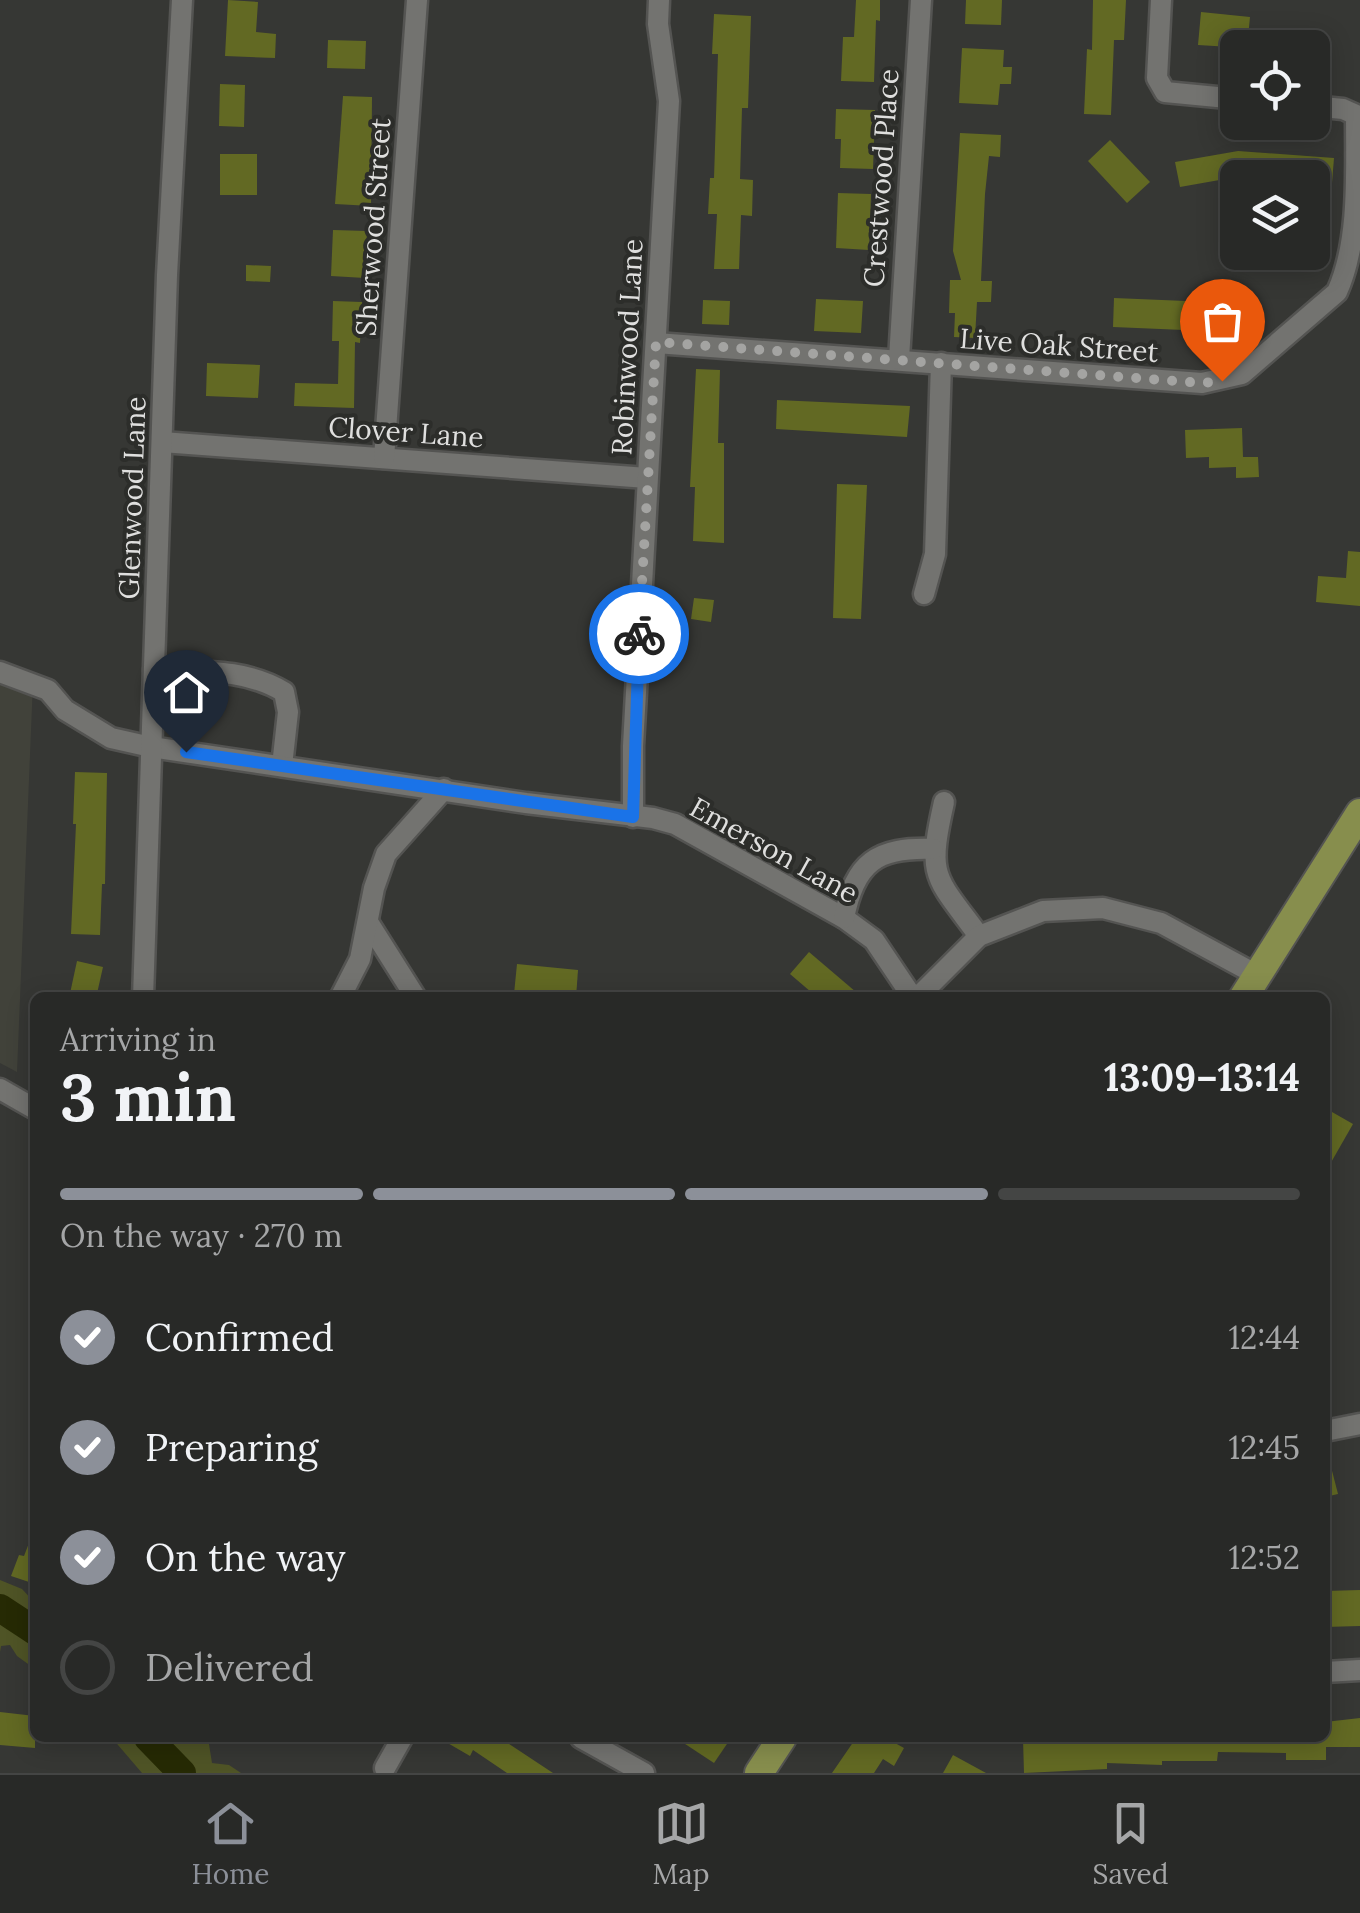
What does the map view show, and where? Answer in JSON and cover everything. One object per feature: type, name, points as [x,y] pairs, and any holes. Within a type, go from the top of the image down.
[{"type":"main road","points":[[1250,986],[1360,813]]},
{"type":"main road","points":[[759,1773],[779,1742]]},
{"type":"street","name":"Glenwood Lane","points":[[142,992],[182,0]]},
{"type":"street","name":"Sherwood Street","points":[[384,458],[417,0]]},
{"type":"street","name":"Robinwood Lane","points":[[633,817],[633,746],[669,101],[658,24],[659,0]]},
{"type":"street","name":"Crestwood Place","points":[[899,359],[920,0]]},
{"type":"street","points":[[1161,0],[1156,78],[1165,92],[1220,97]]},
{"type":"street","name":"Live Oak Street","points":[[656,342],[1202,383],[1242,374],[1337,292],[1346,274],[1358,210],[1356,114],[1330,108]]},
{"type":"street","points":[[924,594],[934,554],[941,363]]},
{"type":"street","name":"Clover Lane","points":[[162,442],[647,478]]},
{"type":"street","points":[[154,670],[240,674],[263,679],[284,692],[288,712],[282,766]]},
{"type":"street","name":"Emerson Lane","points":[[0,672],[48,690],[65,710],[111,738],[151,747],[653,818],[695,832],[844,918],[874,940],[911,992]]},
{"type":"street","points":[[343,992],[360,959],[374,888],[386,854],[444,790]]},
{"type":"street","points":[[944,802],[933,849],[936,878],[979,936]]},
{"type":"street","points":[[844,918],[849,891],[859,873],[875,858],[895,850],[933,849]]},
{"type":"street","points":[[921,992],[979,936],[1043,911],[1103,908],[1160,924],[1250,986]]},
{"type":"street","points":[[368,922],[412,992]]},
{"type":"street","points":[[0,1089],[30,1106]]},
{"type":"street","points":[[1330,1429],[1360,1424]]},
{"type":"street","points":[[1330,1672],[1360,1670]]},
{"type":"street","points":[[386,1768],[400,1742]]},
{"type":"street","points":[[588,1742],[644,1773]]},
{"type":"shaded area","points":[[0,672],[33,682],[17,1072],[0,1063]]},
{"type":"green space","points":[[0,1580],[22,1589],[30,1598],[30,1665],[10,1645],[1,1646],[0,1652]]},
{"type":"green space","points":[[115,1742],[209,1742],[212,1763],[229,1765],[241,1773],[142,1773]]},
{"type":"building","points":[[228,0],[258,2],[256,32],[276,34],[275,58],[225,56]]},
{"type":"building","points":[[856,0],[880,0],[874,82],[841,81],[843,37],[854,37]]},
{"type":"building","points":[[966,0],[1002,0],[1001,25],[965,24]]},
{"type":"building","points":[[1093,0],[1126,0],[1124,40],[1114,40],[1111,115],[1084,114]]},
{"type":"building","points":[[1201,12],[1250,17],[1249,30],[1220,30],[1220,46],[1198,45]]},
{"type":"building","points":[[714,14],[751,16],[748,108],[742,108],[740,179],[753,180],[752,216],[741,215],[739,269],[714,269],[717,214],[708,214],[710,178],[714,178],[718,54],[712,54]]},
{"type":"building","points":[[328,40],[366,41],[365,69],[327,68]]},
{"type":"building","points":[[962,48],[1004,50],[1003,67],[1012,67],[1011,84],[1000,84],[998,105],[959,103]]},
{"type":"building","points":[[220,84],[245,85],[244,127],[219,126]]},
{"type":"building","points":[[343,96],[372,97],[371,206],[335,204]]},
{"type":"building","points":[[836,109],[875,110],[873,169],[840,168],[841,139],[835,139]]},
{"type":"building","points":[[960,133],[1001,135],[1000,157],[989,156],[985,194],[981,281],[992,281],[991,302],[977,302],[975,338],[954,337],[955,313],[949,313],[950,280],[961,280],[953,251]]},
{"type":"building","points":[[1110,140],[1150,182],[1127,203],[1088,161]]},
{"type":"building","points":[[1238,151],[1334,158],[1332,183],[1330,160],[1220,160],[1220,180],[1180,187],[1175,162]]},
{"type":"building","points":[[220,154],[257,154],[257,195],[220,195]]},
{"type":"building","points":[[838,193],[871,194],[869,250],[836,248]]},
{"type":"building","points":[[333,230],[367,231],[365,278],[331,276]]},
{"type":"building","points":[[246,265],[271,266],[270,282],[246,281]]},
{"type":"building","points":[[1114,298],[1186,301],[1184,330],[1113,327]]},
{"type":"building","points":[[816,299],[863,301],[861,333],[814,331]]},
{"type":"building","points":[[703,300],[730,301],[729,325],[702,324]]},
{"type":"building","points":[[333,301],[362,302],[360,343],[355,342],[354,408],[294,406],[295,383],[338,384],[339,341],[332,341]]},
{"type":"building","points":[[207,363],[260,365],[258,398],[206,396]]},
{"type":"building","points":[[696,369],[720,370],[718,443],[724,443],[724,543],[693,541],[695,487],[690,487]]},
{"type":"building","points":[[777,400],[910,406],[907,437],[776,429]]},
{"type":"building","points":[[1242,428],[1243,457],[1258,457],[1259,477],[1236,478],[1236,467],[1209,468],[1209,457],[1186,458],[1185,430]]},
{"type":"building","points":[[837,484],[867,485],[861,619],[833,618]]},
{"type":"building","points":[[1348,551],[1360,552],[1360,606],[1316,602],[1318,576],[1346,578]]},
{"type":"building","points":[[694,598],[714,600],[711,622],[691,619]]},
{"type":"building","points":[[75,772],[107,773],[100,935],[71,934]]},
{"type":"building","points":[[809,952],[856,992],[811,992],[790,974]]},
{"type":"building","points":[[77,961],[103,967],[97,992],[70,992]]},
{"type":"building","points":[[517,964],[578,970],[576,992],[514,992]]},
{"type":"building","points":[[1330,1111],[1353,1124],[1330,1164]]},
{"type":"building","points":[[1330,1463],[1338,1494],[1330,1496]]},
{"type":"building","points":[[30,1540],[30,1582],[11,1576],[19,1555],[24,1556]]},
{"type":"building","points":[[1360,1590],[1360,1626],[1330,1627],[1330,1591]]},
{"type":"building","points":[[0,1712],[30,1715],[30,1742],[35,1742],[35,1748],[0,1745]]},
{"type":"building","points":[[1360,1718],[1360,1747],[1326,1747],[1326,1760],[1286,1760],[1286,1753],[1218,1752],[1217,1761],[1107,1763],[1107,1769],[1024,1773],[1023,1742],[1330,1742],[1330,1721]]},
{"type":"building","points":[[446,1742],[506,1742],[553,1773],[507,1773],[473,1750],[470,1756]]},
{"type":"building","points":[[682,1742],[728,1742],[714,1763]]},
{"type":"building","points":[[853,1742],[893,1742],[904,1748],[894,1766],[883,1759],[874,1773],[832,1773]]},
{"type":"building","points":[[953,1755],[986,1773],[943,1773]]},
{"type":"waterway","points":[[0,1608],[30,1628]]},
{"type":"waterway","points":[[152,1742],[182,1773]]},
{"type":"way so far","points":[[639,634],[656,342],[1068,374],[1222,381]]},
{"type":"route","points":[[186,752],[633,817],[639,634]]}]
